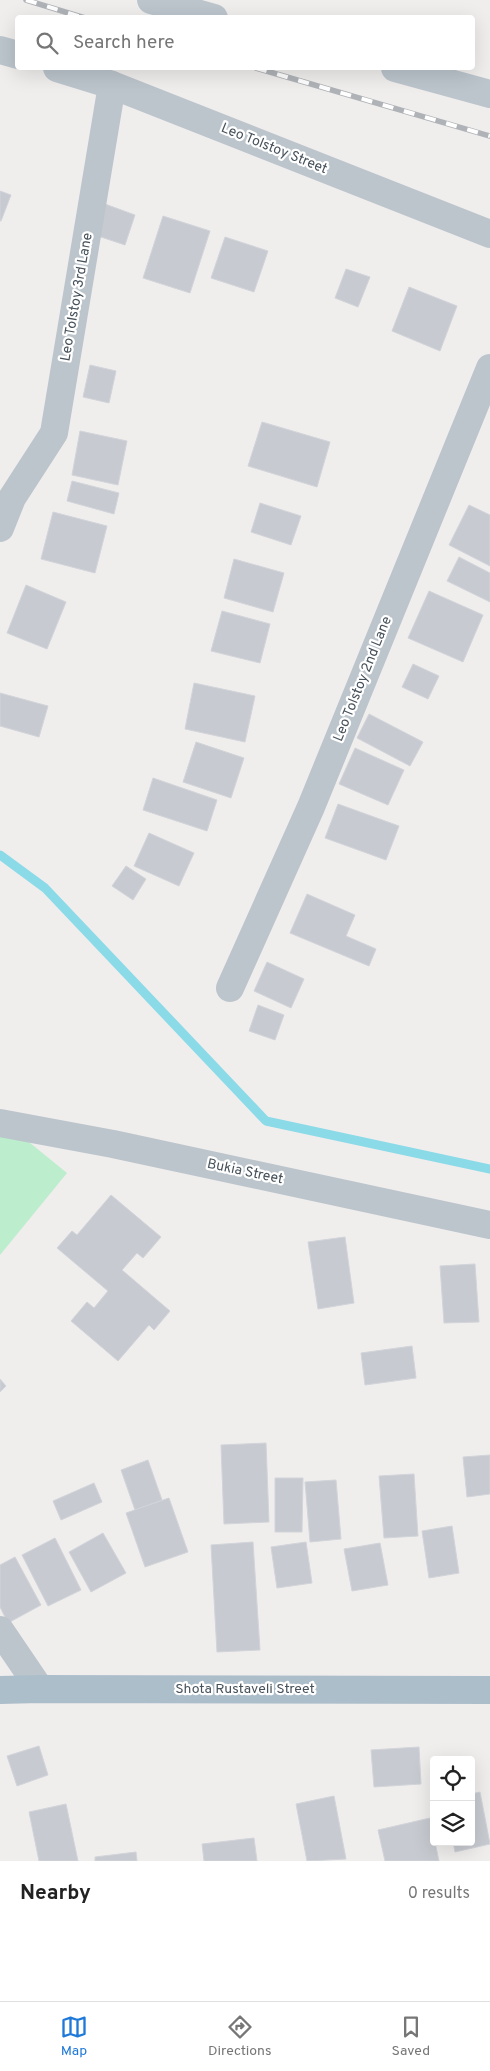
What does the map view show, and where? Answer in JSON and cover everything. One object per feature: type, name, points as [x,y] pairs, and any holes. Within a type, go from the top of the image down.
[{"type":"main road","name":"Shota Rustaveli Street","points":[[0,1690],[40,1688],[490,1690]]},
{"type":"street","points":[[151,0],[204,15]]},
{"type":"street","points":[[0,50],[15,54]]},
{"type":"street","name":"Leo Tolstoy Street","points":[[63,70],[112,85],[490,234]]},
{"type":"street","points":[[402,70],[490,94]]},
{"type":"street","name":"Leo Tolstoy 3rd Lane","points":[[0,528],[6,499],[54,433],[112,85]]},
{"type":"street","name":"Leo Tolstoy 2nd Lane","points":[[230,988],[310,807],[490,368]]},
{"type":"street","name":"Bukia Street","points":[[0,1123],[113,1144],[490,1224]]},
{"type":"street","points":[[0,1630],[40,1688]]},
{"type":"green space","points":[[8,1125],[67,1173],[0,1255],[0,1135]]},
{"type":"building","points":[[0,191],[11,195],[1,221],[0,221]]},
{"type":"building","points":[[105,204],[135,215],[125,245],[95,235]]},
{"type":"building","points":[[163,216],[210,231],[190,293],[143,278]]},
{"type":"building","points":[[225,237],[268,251],[254,292],[211,278]]},
{"type":"building","points":[[346,269],[370,277],[358,307],[335,298]]},
{"type":"building","points":[[409,287],[457,306],[440,351],[392,331]]},
{"type":"building","points":[[90,365],[116,371],[109,403],[83,397]]},
{"type":"building","points":[[262,422],[330,442],[317,487],[248,466]]},
{"type":"building","points":[[80,431],[127,441],[118,485],[72,475]]},
{"type":"building","points":[[72,481],[119,493],[114,514],[67,501]]},
{"type":"building","points":[[260,503],[301,516],[291,545],[251,532]]},
{"type":"building","points":[[469,505],[490,515],[490,566],[449,545]]},
{"type":"building","points":[[53,512],[107,526],[95,573],[41,559]]},
{"type":"building","points":[[459,557],[490,573],[490,602],[447,581]]},
{"type":"building","points":[[234,559],[284,573],[273,612],[224,598]]},
{"type":"building","points":[[26,585],[66,602],[47,649],[7,633]]},
{"type":"building","points":[[429,591],[483,615],[463,662],[408,638]]},
{"type":"building","points":[[222,611],[270,624],[260,663],[211,651]]},
{"type":"building","points":[[413,664],[439,676],[428,699],[402,687]]},
{"type":"building","points":[[194,683],[255,696],[245,742],[185,729]]},
{"type":"building","points":[[0,693],[48,706],[39,737],[0,726]]},
{"type":"building","points":[[369,714],[423,742],[410,766],[357,738]]},
{"type":"building","points":[[196,742],[244,758],[231,798],[183,782]]},
{"type":"building","points":[[355,748],[404,770],[388,805],[339,784]]},
{"type":"building","points":[[153,778],[217,800],[207,831],[143,810]]},
{"type":"building","points":[[338,804],[399,826],[386,860],[325,838]]},
{"type":"building","points":[[149,833],[194,853],[179,886],[134,866]]},
{"type":"building","points":[[126,866],[146,879],[133,900],[112,886]]},
{"type":"building","points":[[307,894],[355,915],[346,936],[376,949],[369,966],[290,933]]},
{"type":"building","points":[[267,962],[304,979],[291,1008],[254,991]]},
{"type":"building","points":[[258,1005],[284,1015],[275,1040],[249,1031]]},
{"type":"building","points":[[111,1195],[161,1237],[143,1258],[137,1253],[122,1270],[170,1311],[154,1330],[149,1325],[118,1361],[71,1321],[87,1302],[94,1308],[108,1291],[57,1248],[72,1231],[77,1235]]},
{"type":"building","points":[[345,1237],[354,1303],[318,1309],[308,1242]]},
{"type":"building","points":[[475,1264],[479,1322],[444,1323],[440,1266]]},
{"type":"building","points":[[412,1346],[416,1378],[365,1385],[361,1353]]},
{"type":"building","points":[[0,1379],[6,1386],[0,1392]]},
{"type":"building","points":[[266,1443],[269,1522],[224,1524],[221,1445]]},
{"type":"building","points":[[490,1455],[490,1494],[467,1497],[463,1457]]},
{"type":"building","points":[[148,1460],[162,1500],[135,1510],[121,1470]]},
{"type":"building","points":[[414,1474],[418,1536],[384,1538],[379,1476]]},
{"type":"building","points":[[275,1478],[303,1478],[302,1532],[275,1532]]},
{"type":"building","points":[[336,1480],[341,1539],[310,1542],[305,1482]]},
{"type":"building","points":[[94,1483],[102,1502],[61,1520],[53,1501]]},
{"type":"building","points":[[169,1498],[188,1552],[145,1567],[126,1513]]},
{"type":"building","points":[[452,1526],[459,1573],[429,1578],[422,1531]]},
{"type":"building","points":[[103,1533],[126,1573],[91,1592],[69,1552]]},
{"type":"building","points":[[55,1538],[81,1590],[48,1606],[22,1555]]},
{"type":"building","points":[[253,1542],[260,1650],[217,1652],[211,1545]]},
{"type":"building","points":[[306,1542],[312,1583],[277,1588],[271,1547]]},
{"type":"building","points":[[380,1543],[388,1585],[352,1591],[344,1549]]},
{"type":"building","points":[[15,1557],[41,1605],[8,1623],[0,1607],[0,1565]]},
{"type":"building","points":[[39,1746],[48,1775],[17,1786],[7,1756]]},
{"type":"building","points":[[419,1747],[421,1784],[374,1787],[371,1750]]},
{"type":"building","points":[[480,1792],[490,1844],[455,1852],[454,1846],[475,1846],[475,1793]]},
{"type":"building","points":[[334,1796],[346,1859],[307,1861],[296,1804]]},
{"type":"building","points":[[66,1804],[78,1861],[39,1861],[29,1812]]},
{"type":"building","points":[[430,1818],[430,1846],[436,1846],[439,1861],[385,1861],[378,1830]]},
{"type":"building","points":[[254,1838],[257,1861],[204,1861],[202,1844]]},
{"type":"building","points":[[136,1852],[137,1861],[95,1861],[95,1857]]},
{"type":"waterway","points":[[0,855],[45,888],[266,1121],[490,1169]]},
{"type":"railway","points":[[26,0],[75,15]]},
{"type":"railway","points":[[263,70],[490,136]]}]
